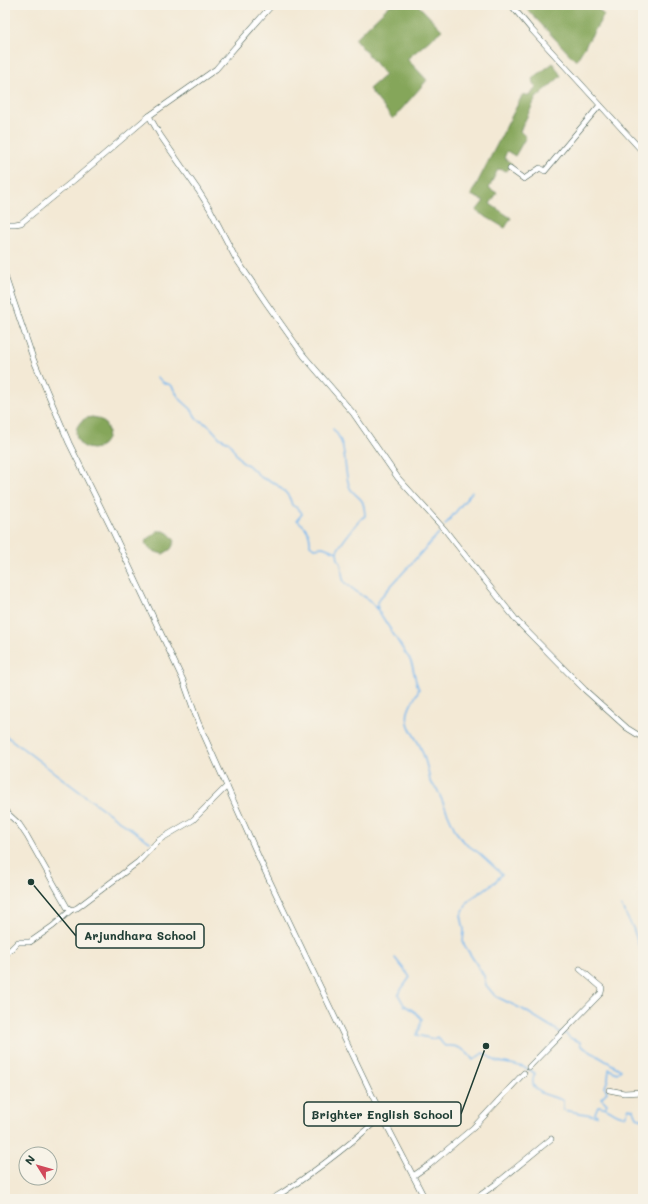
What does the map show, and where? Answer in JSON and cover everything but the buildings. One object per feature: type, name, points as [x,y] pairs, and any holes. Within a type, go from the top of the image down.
[{"type":"street","points":[[5,224],[21,223],[149,116],[216,69],[272,5]]},
{"type":"street","points":[[511,5],[643,152]]},
{"type":"street","points":[[510,169],[524,179],[540,168],[545,171],[600,105]]},
{"type":"street","points":[[149,116],[160,135],[210,209],[235,257],[267,304],[304,356],[353,413],[398,478],[445,530],[517,621],[585,690],[627,728],[643,738]]},
{"type":"street","points":[[5,276],[34,361],[60,422],[183,680],[198,722],[265,870],[382,1116],[425,1199]]},
{"type":"street","points":[[5,955],[18,942],[30,942],[54,926],[71,910],[77,908],[138,862],[159,840],[193,820],[227,786]]},
{"type":"street","points":[[5,811],[19,824],[27,836],[67,907],[71,910]]},
{"type":"street","points":[[529,1067],[601,993],[602,988],[580,969]]},
{"type":"street","points":[[413,1176],[429,1165],[474,1128],[524,1074]]},
{"type":"street","points":[[608,1090],[624,1094],[643,1092]]},
{"type":"street","points":[[272,1199],[291,1188],[330,1160],[382,1116]]},
{"type":"street","points":[[476,1199],[551,1139]]},
{"type":"green space","points":[[390,5],[418,5],[442,30],[407,59],[427,80],[393,119],[369,89],[385,75],[355,39]]},
{"type":"green space","points":[[523,5],[594,5],[604,15],[576,61]]},
{"type":"green space","points":[[553,63],[561,76],[536,98],[520,131],[526,137],[515,156],[507,151],[504,158],[512,164],[507,171],[498,169],[489,188],[497,193],[490,204],[511,218],[505,228],[476,211],[484,201],[471,195],[523,94],[530,96],[536,87],[532,79]]},
{"type":"green space","points":[[92,417],[103,422],[108,433],[103,444],[92,449],[81,444],[76,433],[81,422]]},
{"type":"green space","points":[[157,531],[168,533],[175,541],[171,549],[163,554],[150,549],[145,542]]},
{"type":"waterway","points":[[157,377],[164,383],[171,385],[180,399],[191,409],[197,419],[208,425],[220,438],[229,442],[243,463],[248,465],[262,478],[275,483],[287,494],[292,505],[299,509],[302,514],[297,520],[307,531],[310,537],[310,545],[314,548],[323,547],[337,552],[345,583],[361,595]]},
{"type":"waterway","points":[[333,429],[341,442],[350,488],[362,501],[365,516],[354,527],[337,551]]},
{"type":"waterway","points":[[445,525],[472,492]]},
{"type":"waterway","points":[[378,608],[377,604],[380,598],[439,533]]},
{"type":"waterway","points":[[363,596],[376,607],[411,662],[419,689],[409,709],[407,717],[409,726],[422,750],[430,782],[437,789],[456,832],[466,844],[479,853],[502,874],[495,882],[469,900],[461,915],[464,930],[463,943],[484,976],[486,985],[495,996],[524,1010],[563,1034],[566,1034],[570,1038],[580,1042],[581,1046],[621,1070],[617,1073],[609,1069],[605,1087],[607,1092],[601,1098],[607,1104],[606,1106]]},
{"type":"waterway","points":[[5,735],[95,803],[150,842]]},
{"type":"waterway","points":[[621,906],[633,928],[639,946],[643,951]]},
{"type":"waterway","points":[[395,958],[410,977],[398,994],[404,1005],[415,1012],[422,1019],[417,1035],[433,1039],[438,1037],[445,1046],[458,1047],[468,1054],[473,1060],[483,1053],[496,1061],[526,1068],[535,1074],[533,1085],[536,1089],[546,1095],[563,1100],[563,1110],[597,1116],[595,1113],[598,1106],[606,1108],[618,1115],[625,1116],[629,1108],[634,1110],[637,1117],[643,1119]]},
{"type":"place","name":"Arjundhara School","points":[[31,882]]},
{"type":"place","name":"Brighter English School","points":[[486,1046]]}]
